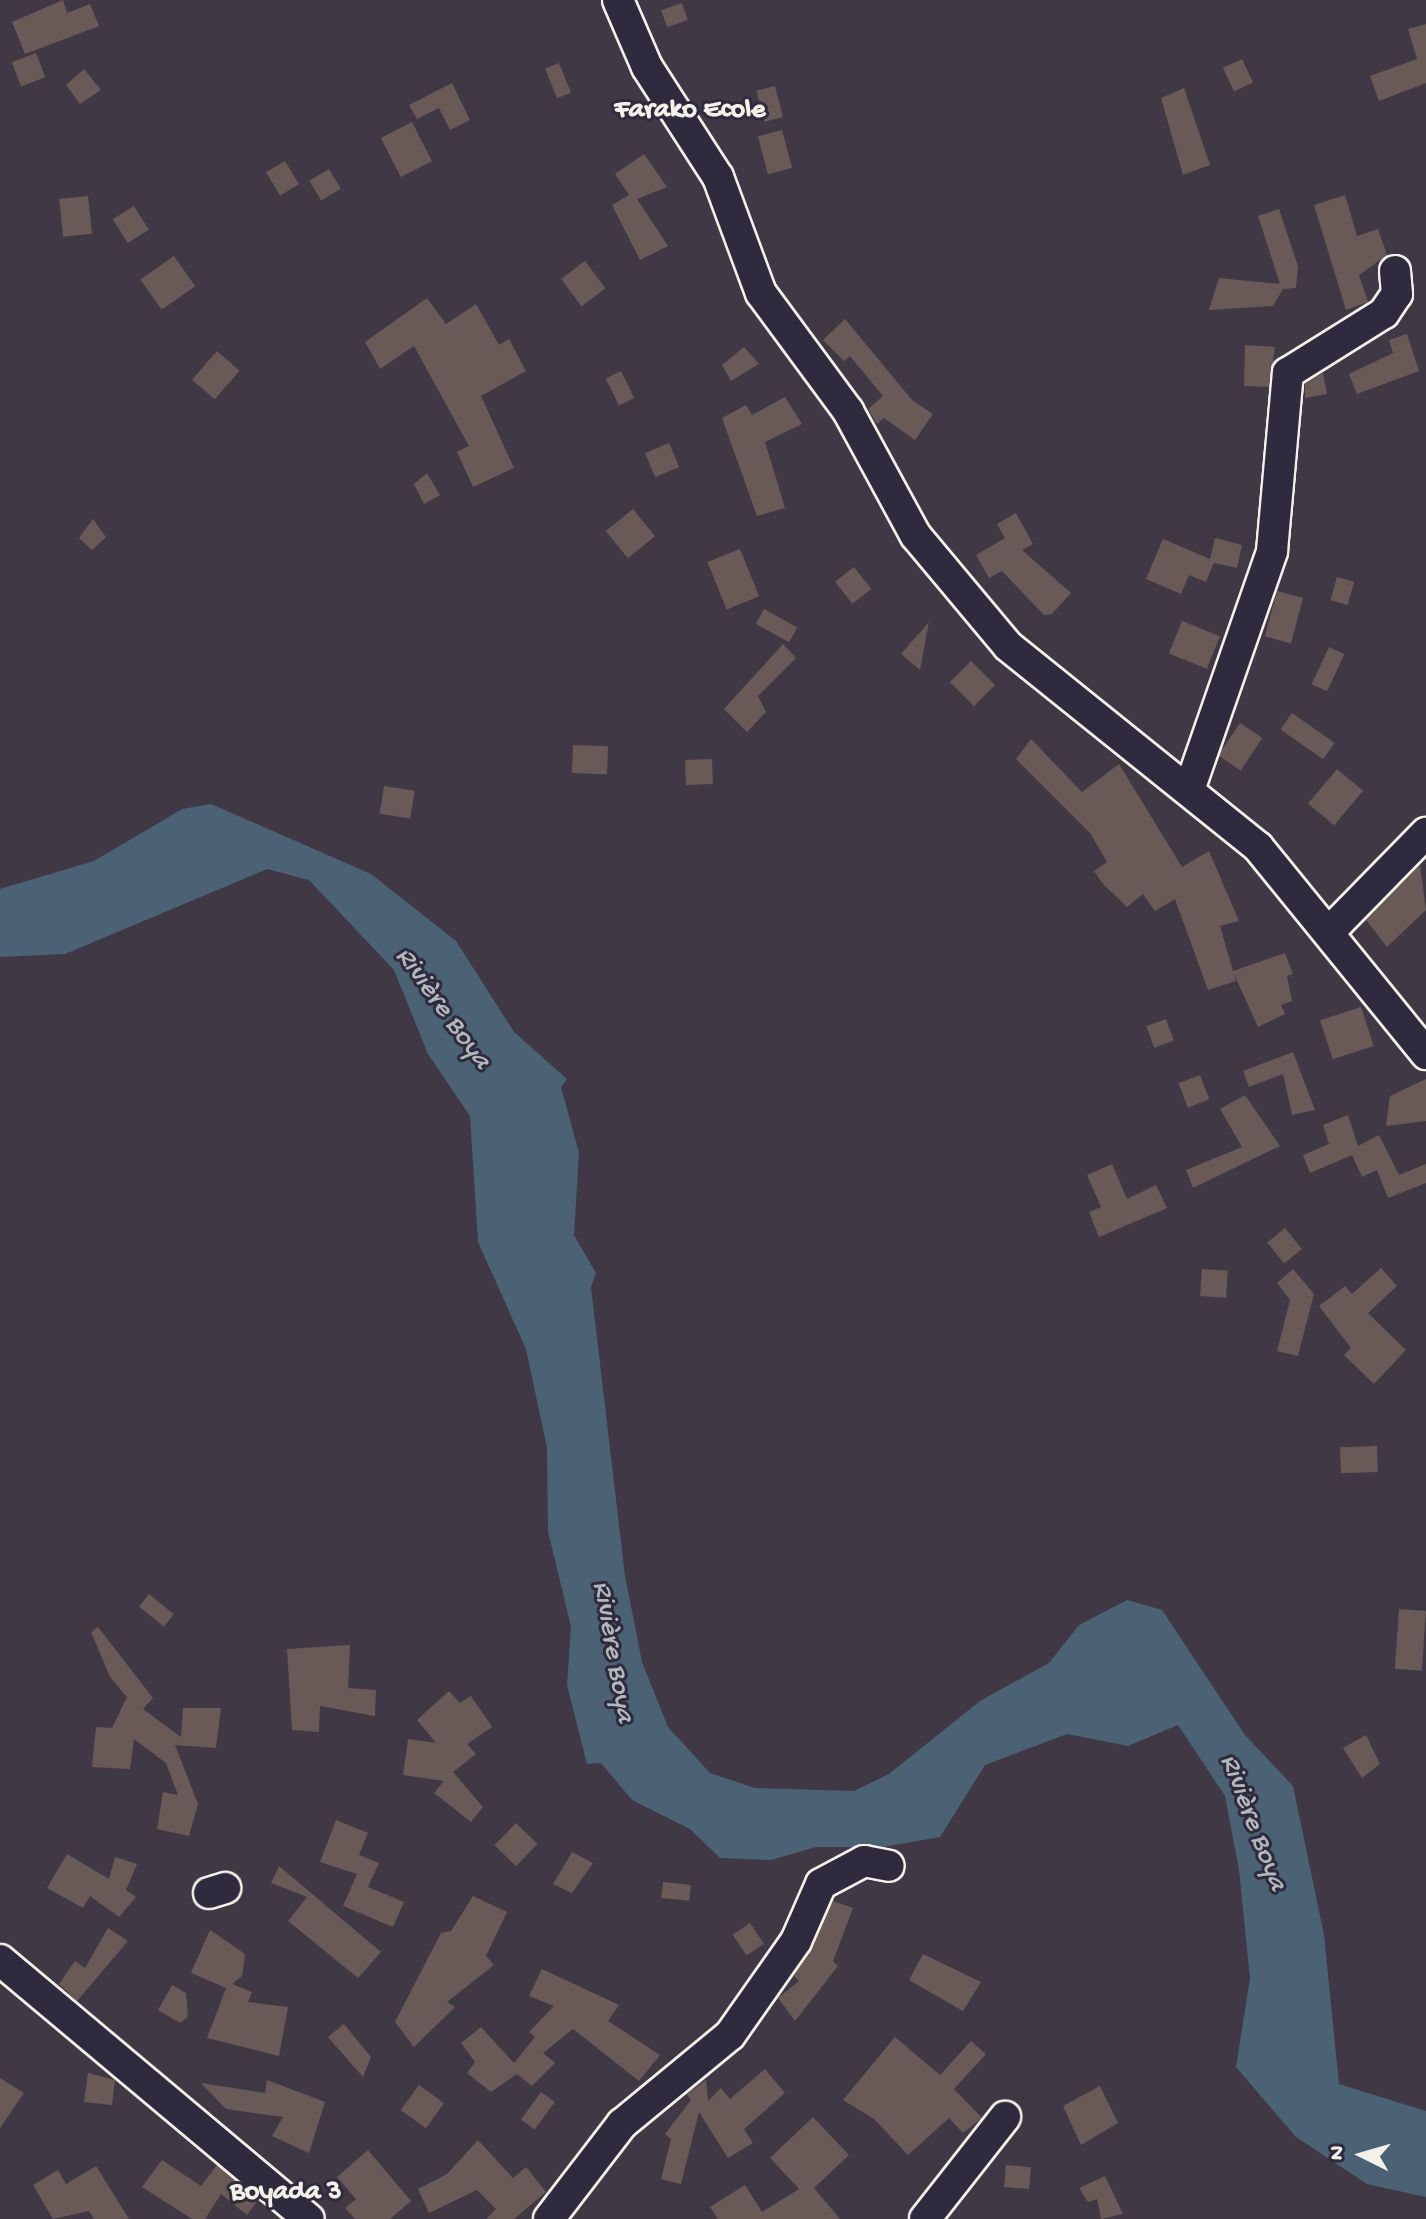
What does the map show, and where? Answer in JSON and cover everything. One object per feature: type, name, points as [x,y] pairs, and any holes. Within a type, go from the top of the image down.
[{"type":"street","points":[[618,0],[650,88],[718,177],[761,293],[848,411],[916,536],[1008,646],[1258,847],[1331,930],[1426,1054]]},
{"type":"street","points":[[1189,790],[1272,551],[1288,373],[1384,313],[1397,294],[1395,271]]},
{"type":"street","points":[[1331,930],[1426,833]]},
{"type":"street","points":[[549,2219],[622,2124],[730,2035],[796,1941],[821,1884],[864,1861],[889,1866]]},
{"type":"street","points":[[0,1960],[309,2219]]},
{"type":"street","points":[[925,2219],[1005,2117]]},
{"type":"water","name":"Rivière Boya","points":[[211,804],[371,874],[456,941],[514,1032],[567,1079],[561,1087],[579,1153],[574,1235],[596,1273],[591,1287],[625,1576],[642,1662],[668,1727],[710,1773],[755,1788],[854,1791],[889,1774],[980,1701],[1049,1663],[1079,1625],[1127,1600],[1162,1610],[1245,1735],[1293,1786],[1324,1935],[1339,2084],[1426,2111],[1426,2197],[1367,2184],[1296,2137],[1236,2067],[1250,1978],[1239,1870],[1225,1796],[1178,1725],[1128,1746],[1067,1734],[985,1765],[940,1837],[883,1847],[816,1847],[771,1860],[720,1858],[690,1829],[632,1800],[601,1763],[587,1764],[567,1685],[571,1627],[548,1531],[547,1448],[526,1349],[478,1242],[470,1116],[428,1054],[394,970],[309,880],[267,869],[65,954],[0,957],[0,889],[94,861],[182,809]]},
{"type":"building","points":[[63,0],[67,13],[90,4],[99,26],[25,54],[12,22]]},
{"type":"building","points":[[682,3],[688,20],[667,27],[661,10]]},
{"type":"building","points":[[1426,24],[1426,83],[1379,101],[1370,76],[1417,59],[1408,29]]},
{"type":"building","points":[[36,53],[45,77],[21,87],[12,62]]},
{"type":"building","points":[[1242,59],[1253,83],[1234,91],[1223,68]]},
{"type":"building","points":[[559,63],[571,93],[557,98],[545,69]]},
{"type":"building","points":[[84,69],[101,90],[80,104],[66,85]]},
{"type":"building","points":[[452,83],[470,120],[450,130],[439,108],[417,119],[409,105]]},
{"type":"building","points":[[775,86],[783,117],[764,122],[757,91]]},
{"type":"building","points":[[1184,88],[1210,165],[1183,175],[1161,98]]},
{"type":"building","points":[[412,122],[432,161],[401,177],[381,138]]},
{"type":"building","points":[[782,130],[792,168],[768,174],[758,136]]},
{"type":"building","points":[[644,154],[667,187],[637,199],[668,246],[640,260],[612,205],[629,195],[615,174]]},
{"type":"building","points":[[285,161],[299,184],[280,195],[266,172]]},
{"type":"building","points":[[329,169],[341,189],[321,201],[309,181]]},
{"type":"building","points":[[1345,195],[1357,236],[1378,229],[1387,255],[1359,275],[1368,302],[1346,310],[1314,205]]},
{"type":"building","points":[[88,196],[92,234],[63,237],[59,199]]},
{"type":"building","points":[[134,206],[149,230],[128,243],[113,219]]},
{"type":"building","points":[[1279,209],[1298,266],[1296,288],[1283,289],[1273,306],[1209,310],[1219,278],[1280,284],[1258,216]]},
{"type":"building","points":[[174,256],[195,286],[162,310],[140,280]]},
{"type":"building","points":[[585,261],[605,288],[582,306],[561,279]]},
{"type":"building","points":[[427,298],[446,324],[476,304],[499,345],[509,339],[526,371],[481,396],[514,468],[473,487],[457,452],[469,446],[414,346],[380,369],[365,342]]},
{"type":"building","points":[[845,319],[912,400],[933,414],[915,440],[884,418],[877,424],[868,409],[883,396],[850,356],[844,361],[823,340]]},
{"type":"building","points":[[1407,334],[1419,371],[1357,394],[1349,374],[1393,353],[1389,340]]},
{"type":"building","points":[[1245,345],[1275,347],[1269,387],[1244,386]]},
{"type":"building","points":[[744,347],[759,364],[731,381],[722,365]]},
{"type":"building","points":[[217,351],[240,371],[215,399],[192,380]]},
{"type":"building","points":[[621,371],[634,398],[619,405],[606,378]]},
{"type":"building","points":[[1323,373],[1327,394],[1305,398],[1305,384]]},
{"type":"building","points":[[785,397],[802,424],[765,442],[785,508],[757,516],[722,418],[746,405],[752,415]]},
{"type":"building","points":[[669,443],[679,467],[655,477],[645,453]]},
{"type":"building","points":[[427,473],[440,495],[424,504],[414,484]]},
{"type":"building","points":[[633,509],[655,536],[628,558],[606,531]]},
{"type":"building","points":[[1016,513],[1033,544],[1022,550],[1071,593],[1052,614],[1044,615],[1002,571],[989,578],[976,555],[1005,538],[997,524]]},
{"type":"building","points":[[93,519],[106,537],[92,550],[79,538]]},
{"type":"building","points":[[1215,538],[1242,545],[1237,568],[1214,563],[1206,582],[1189,575],[1181,594],[1146,579],[1163,539],[1210,559]]},
{"type":"building","points":[[740,549],[759,596],[727,609],[708,562]]},
{"type":"building","points":[[854,567],[871,589],[852,604],[835,582]]},
{"type":"building","points":[[1337,577],[1354,582],[1348,605],[1330,600]]},
{"type":"building","points":[[1277,591],[1303,598],[1291,643],[1265,636]]},
{"type":"building","points":[[764,609],[797,627],[789,642],[756,624]]},
{"type":"building","points":[[1182,621],[1220,636],[1207,669],[1169,653]]},
{"type":"building","points":[[929,622],[920,670],[901,654]]},
{"type":"building","points":[[783,644],[796,658],[758,696],[766,712],[747,732],[724,709]]},
{"type":"building","points":[[1329,647],[1344,654],[1327,691],[1312,684]]},
{"type":"building","points":[[971,661],[995,685],[974,706],[950,682]]},
{"type":"building","points":[[1292,713],[1335,743],[1323,759],[1281,729]]},
{"type":"building","points":[[1240,723],[1262,738],[1241,770],[1218,755]]},
{"type":"building","points":[[1031,739],[1082,792],[1119,764],[1182,867],[1209,851],[1239,921],[1220,926],[1233,971],[1285,953],[1293,974],[1287,976],[1292,1001],[1281,1005],[1285,1014],[1258,1027],[1234,974],[1236,981],[1208,990],[1175,899],[1155,911],[1143,894],[1127,907],[1103,884],[1094,871],[1107,862],[1090,833],[1016,759]]},
{"type":"building","points":[[573,745],[608,746],[607,774],[572,773]]},
{"type":"building","points":[[712,759],[713,784],[686,785],[685,760]]},
{"type":"building","points":[[1337,769],[1363,791],[1334,825],[1308,803]]},
{"type":"building","points":[[384,786],[415,791],[410,819],[380,814]]},
{"type":"building","points":[[1420,865],[1426,910],[1387,947],[1366,920]]},
{"type":"building","points":[[1361,1007],[1374,1046],[1333,1059],[1320,1020]]},
{"type":"building","points":[[1166,1019],[1174,1041],[1154,1048],[1146,1026]]},
{"type":"building","points":[[1293,1052],[1315,1110],[1292,1115],[1283,1074],[1249,1087],[1243,1071]]},
{"type":"building","points":[[1200,1075],[1209,1099],[1188,1108],[1179,1083]]},
{"type":"building","points":[[1426,1079],[1426,1121],[1386,1126],[1390,1096]]},
{"type":"building","points":[[1245,1095],[1280,1146],[1193,1188],[1186,1170],[1242,1147],[1220,1109]]},
{"type":"building","points":[[1348,1115],[1358,1146],[1379,1135],[1399,1175],[1426,1164],[1426,1183],[1388,1198],[1377,1170],[1362,1177],[1352,1155],[1310,1173],[1303,1155],[1329,1144],[1323,1125]]},
{"type":"building","points":[[1112,1164],[1127,1199],[1156,1185],[1167,1208],[1099,1237],[1089,1212],[1101,1207],[1087,1175]]},
{"type":"building","points":[[1285,1228],[1302,1249],[1284,1263],[1267,1242]]},
{"type":"building","points":[[1381,1268],[1397,1286],[1368,1313],[1406,1350],[1374,1384],[1344,1355],[1351,1348],[1319,1306],[1345,1286],[1352,1294]]},
{"type":"building","points":[[1202,1269],[1228,1271],[1226,1298],[1200,1296]]},
{"type":"building","points":[[1293,1269],[1314,1294],[1298,1356],[1277,1351],[1290,1300],[1277,1283]]},
{"type":"building","points":[[1377,1446],[1378,1472],[1341,1473],[1340,1447]]},
{"type":"building","points":[[149,1594],[174,1614],[164,1627],[139,1606]]},
{"type":"building","points":[[1399,1609],[1426,1611],[1422,1671],[1395,1669]]},
{"type":"building","points":[[98,1627],[153,1698],[143,1709],[181,1737],[183,1708],[221,1708],[216,1748],[175,1745],[198,1804],[189,1836],[157,1829],[163,1792],[178,1795],[166,1763],[134,1739],[130,1769],[92,1767],[96,1727],[112,1728],[127,1697],[110,1677],[91,1632]]},
{"type":"building","points":[[350,1645],[348,1688],[376,1690],[375,1716],[320,1706],[319,1732],[292,1730],[287,1649]]},
{"type":"building","points":[[449,1691],[460,1703],[471,1696],[492,1727],[467,1744],[476,1754],[453,1772],[483,1807],[471,1822],[434,1793],[444,1781],[403,1775],[408,1739],[436,1743],[417,1720]]},
{"type":"building","points":[[1366,1735],[1380,1764],[1362,1778],[1343,1748]]},
{"type":"building","points":[[336,1820],[368,1833],[359,1855],[379,1863],[368,1887],[404,1902],[393,1927],[343,1906],[357,1874],[320,1862]]},
{"type":"building","points":[[516,1823],[538,1844],[516,1866],[494,1845]]},
{"type":"building","points":[[572,1852],[593,1863],[572,1893],[553,1884]]},
{"type":"building","points":[[67,1854],[109,1879],[115,1857],[137,1864],[126,1890],[136,1897],[119,1917],[90,1896],[83,1908],[47,1888]]},
{"type":"building","points":[[279,1866],[381,1952],[358,1978],[288,1921],[307,1897],[271,1883]]},
{"type":"building","points":[[663,1882],[691,1885],[689,1901],[661,1898]]},
{"type":"building","points":[[473,1896],[507,1912],[486,1956],[494,1965],[447,2002],[455,2007],[414,2047],[395,2022],[441,1933],[451,1931]]},
{"type":"building","points":[[833,1901],[853,1908],[833,1961],[838,1966],[795,2021],[778,1998],[799,1981],[794,1976]]},
{"type":"building","points":[[750,1923],[764,1944],[747,1955],[733,1935]]},
{"type":"building","points":[[108,1928],[128,1941],[77,2001],[59,1984],[75,1961],[85,1968]]},
{"type":"building","points":[[210,1930],[245,1954],[242,1976],[232,1984],[252,1992],[248,2002],[288,2007],[279,2056],[207,2038],[226,1988],[191,1973]]},
{"type":"building","points":[[923,1954],[981,1982],[963,2011],[909,1980]]},
{"type":"building","points":[[542,1969],[619,2005],[608,2021],[660,2055],[639,2081],[573,2029],[543,2053],[555,2063],[532,2086],[517,2074],[491,2092],[467,2073],[475,2062],[461,2043],[481,2027],[514,2063],[535,2037],[529,2032],[554,2006],[529,1996]]},
{"type":"building","points":[[172,1985],[186,1993],[188,2017],[180,2023],[158,2010]]},
{"type":"building","points":[[344,2024],[371,2057],[363,2077],[328,2037]]},
{"type":"building","points":[[895,2037],[940,2075],[971,2041],[986,2054],[954,2089],[982,2118],[963,2133],[949,2118],[908,2155],[874,2119],[843,2100]]},
{"type":"building","points":[[765,2069],[785,2093],[744,2129],[753,2143],[728,2158],[699,2112],[681,2184],[661,2179],[671,2139],[665,2134],[691,2100],[687,2094],[706,2080],[708,2101],[721,2088],[730,2099]]},
{"type":"building","points":[[88,2073],[115,2080],[112,2105],[84,2102]]},
{"type":"building","points":[[0,2078],[24,2093],[0,2128]]},
{"type":"building","points":[[267,2080],[325,2102],[309,2153],[272,2136],[283,2117],[226,2109],[201,2083],[265,2093]]},
{"type":"building","points":[[419,2085],[444,2103],[426,2128],[401,2110]]},
{"type":"building","points":[[1100,2086],[1118,2123],[1081,2145],[1063,2106]]},
{"type":"building","points":[[541,2092],[555,2102],[535,2129],[521,2120]]},
{"type":"building","points":[[813,2117],[849,2155],[814,2188],[840,2219],[718,2219],[710,2207],[745,2185],[762,2212],[799,2189],[770,2158]]},
{"type":"building","points":[[478,2140],[513,2178],[526,2167],[546,2192],[514,2219],[486,2219],[496,2209],[477,2190],[429,2213],[418,2189],[447,2174]]},
{"type":"building","points":[[368,2150],[411,2201],[390,2219],[355,2219],[345,2208],[356,2199],[337,2177]]},
{"type":"building","points":[[162,2160],[201,2186],[217,2165],[258,2200],[247,2215],[221,2194],[205,2219],[192,2219],[142,2187]]},
{"type":"building","points":[[1006,2165],[1031,2167],[1029,2189],[1004,2187]]},
{"type":"building","points":[[96,2166],[129,2219],[94,2219],[89,2211],[53,2219],[33,2185],[58,2170],[66,2184]]},
{"type":"building","points":[[1105,2176],[1123,2214],[1101,2219],[1097,2199],[1088,2202],[1079,2188]]},
{"type":"district","name":"Farako Ecole","points":[[690,111]]},
{"type":"district","name":"Boyada 3","points":[[286,2193]]}]
